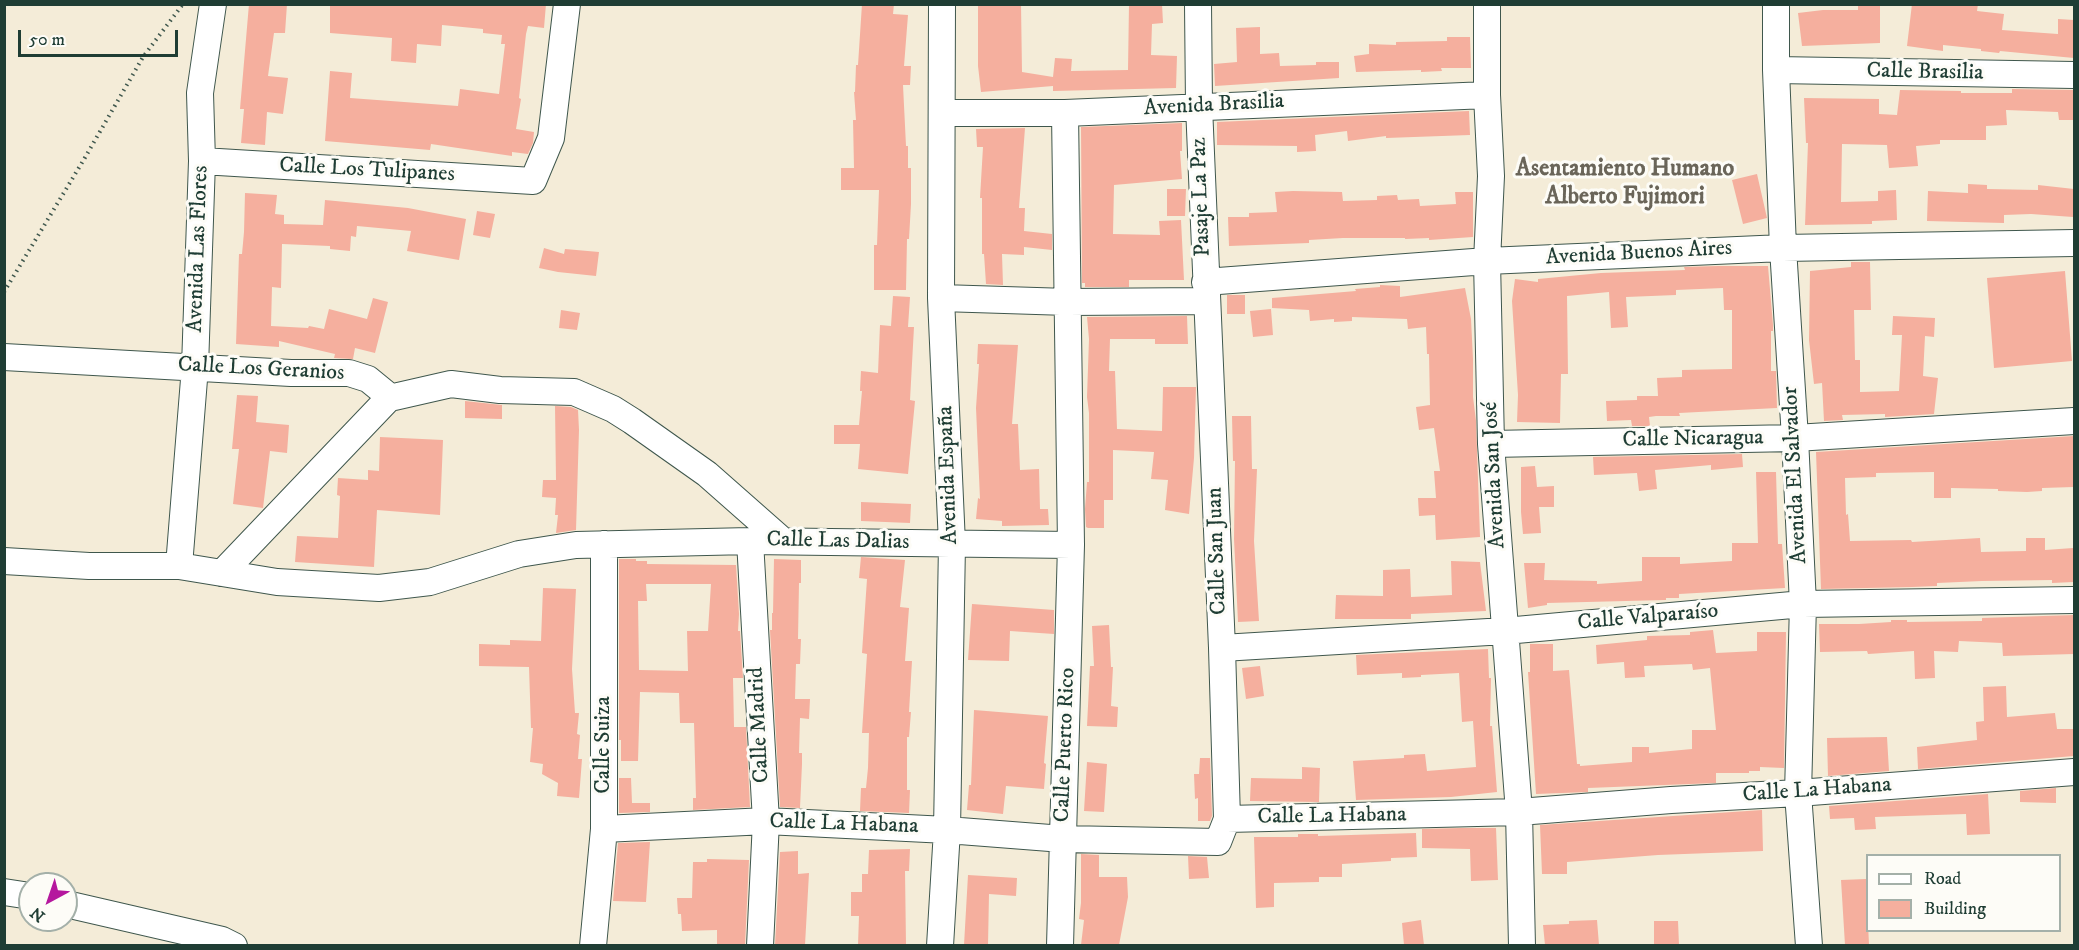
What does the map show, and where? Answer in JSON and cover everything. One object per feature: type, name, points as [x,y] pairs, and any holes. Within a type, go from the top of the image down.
[{"type":"street","name":"Avenida Las Flores","points":[[179,566],[195,367],[202,162],[200,93],[213,4]]},
{"type":"street","name":"Calle Los Tulipanes","points":[[202,162],[533,181],[551,138],[567,4]]},
{"type":"street","name":"Avenida España","points":[[940,945],[947,830],[952,544],[941,298],[942,4]]},
{"type":"street","name":"Pasaje La Paz","points":[[1198,4],[1198,106],[1205,292]]},
{"type":"street","name":"Avenida San José","points":[[1487,4],[1486,95],[1491,176],[1488,261],[1491,444],[1519,812],[1522,945]]},
{"type":"street","name":"Avenida El Salvador","points":[[1776,4],[1776,70],[1783,248],[1803,604],[1798,793],[1809,945]]},
{"type":"street","name":"Calle Brasilia","points":[[1776,70],[2074,75]]},
{"type":"street","name":"Avenida Brasilia","points":[[942,113],[1065,113],[1486,95]]},
{"type":"street","name":"Calle Puerto Rico","points":[[1060,945],[1071,544],[1065,113]]},
{"type":"street","name":"Avenida Buenos Aires","points":[[941,298],[1068,302],[1205,292],[1488,261],[1783,248],[2074,243]]},
{"type":"street","name":"Calle San Juan","points":[[1205,292],[1222,648],[1227,819]]},
{"type":"street","name":"Calle Los Geranios","points":[[4,357],[291,373],[349,374],[368,379],[390,396]]},
{"type":"street","points":[[222,573],[390,396],[401,396],[451,384],[500,390],[574,392],[594,399],[632,421],[707,474],[783,542]]},
{"type":"street","name":"Calle Nicaragua","points":[[1491,444],[1795,438],[2074,421]]},
{"type":"street","name":"Calle Las Dalias","points":[[4,561],[89,566],[179,566],[277,582],[378,588],[404,586],[455,575],[487,563],[547,548],[604,544],[750,541],[1071,544]]},
{"type":"street","name":"Calle Madrid","points":[[750,541],[766,821],[760,945]]},
{"type":"street","name":"Calle Suiza","points":[[592,945],[604,829],[604,544]]},
{"type":"street","name":"Calle Valparaíso","points":[[1222,648],[1505,631],[1803,604],[2074,600]]},
{"type":"street","name":"Calle La Habana","points":[[604,829],[766,821],[947,830],[1063,839],[1218,842],[1227,819],[1519,812],[2074,772]]},
{"type":"street","points":[[78,907],[222,940],[234,945]]},
{"type":"path","points":[[4,292],[143,57],[183,4]]},
{"type":"building","points":[[249,4],[287,4],[285,33],[274,33],[268,76],[288,78],[283,114],[267,112],[265,145],[241,143],[244,109],[240,109]]},
{"type":"building","points":[[330,4],[546,4],[544,28],[528,26],[526,34],[519,98],[521,99],[516,129],[534,132],[533,143],[528,154],[512,152],[512,156],[431,144],[430,150],[325,141],[330,71],[352,73],[350,98],[458,106],[460,89],[499,94],[505,44],[501,44],[502,35],[483,33],[483,29],[442,25],[441,46],[417,44],[416,63],[391,61],[392,38],[330,33]]},
{"type":"building","points":[[862,4],[894,4],[893,14],[908,15],[904,66],[911,66],[910,85],[903,85],[908,168],[911,168],[906,290],[874,290],[874,245],[877,245],[879,190],[841,190],[841,168],[854,168],[853,120],[856,120],[854,92]]},
{"type":"building","points":[[978,4],[1021,4],[1022,72],[1053,77],[1055,58],[1072,59],[1071,71],[1128,70],[1129,4],[1162,4],[1163,23],[1152,24],[1151,55],[1177,56],[1176,88],[1053,91],[1053,86],[981,92],[978,66]]},
{"type":"building","points":[[1858,4],[1880,5],[1880,43],[1802,46],[1798,13],[1858,10]]},
{"type":"building","points":[[1912,4],[1978,4],[1977,11],[2004,14],[2002,30],[2058,34],[2058,19],[2074,20],[2074,58],[2000,51],[1999,53],[1943,45],[1943,51],[1907,46]]},
{"type":"building","points":[[1260,27],[1260,54],[1279,53],[1280,66],[1339,62],[1339,78],[1215,86],[1214,64],[1237,62],[1236,28]]},
{"type":"building","points":[[1447,37],[1470,37],[1471,68],[1441,68],[1442,71],[1421,72],[1421,70],[1356,72],[1354,56],[1369,54],[1369,44],[1396,45],[1396,42],[1447,41]]},
{"type":"building","points":[[2012,89],[2074,90],[2074,120],[2059,120],[2058,112],[2006,110],[2007,125],[1986,126],[1986,140],[1940,140],[1940,144],[1916,146],[1918,166],[1889,168],[1887,145],[1842,144],[1841,202],[1878,201],[1878,191],[1896,190],[1897,220],[1872,221],[1872,224],[1805,225],[1808,143],[1806,143],[1804,98],[1879,99],[1879,114],[1897,115],[1900,90],[2012,93]]},
{"type":"building","points":[[1469,111],[1470,135],[1386,138],[1386,136],[1348,141],[1347,131],[1315,135],[1316,151],[1297,152],[1297,146],[1217,145],[1217,122]]},
{"type":"building","points":[[1182,123],[1182,151],[1180,151],[1182,179],[1114,185],[1113,234],[1160,235],[1159,221],[1181,220],[1184,280],[1129,280],[1129,287],[1085,287],[1085,283],[1082,283],[1081,127]]},
{"type":"building","points":[[1025,128],[1019,208],[1025,208],[1024,231],[1052,234],[1052,250],[1024,247],[1024,255],[1002,254],[1003,285],[986,284],[984,254],[982,254],[982,198],[980,198],[983,147],[977,147],[976,129]]},
{"type":"building","points":[[1757,174],[1767,218],[1743,224],[1732,180]]},
{"type":"building","points":[[1968,184],[1987,185],[1987,189],[2038,190],[2038,185],[2074,189],[2073,217],[2031,214],[2004,215],[2004,223],[1927,221],[1928,191],[1968,193]]},
{"type":"building","points":[[1167,189],[1186,189],[1185,216],[1167,216]]},
{"type":"building","points":[[1275,192],[1342,192],[1343,201],[1377,200],[1377,196],[1397,195],[1398,200],[1419,199],[1420,206],[1456,204],[1455,192],[1473,192],[1473,237],[1429,240],[1429,238],[1343,238],[1309,240],[1309,243],[1229,246],[1228,217],[1249,217],[1249,213],[1277,212]]},
{"type":"building","points":[[245,193],[277,195],[275,214],[284,215],[284,224],[323,225],[325,200],[408,208],[466,219],[459,260],[407,251],[411,231],[357,226],[356,237],[351,236],[350,251],[330,249],[330,246],[282,244],[281,288],[272,287],[271,326],[308,328],[309,326],[324,329],[329,309],[367,319],[373,298],[388,302],[375,353],[355,348],[353,359],[334,358],[335,354],[279,341],[279,347],[236,344],[239,254],[242,254]]},
{"type":"building","points":[[477,211],[495,214],[490,238],[473,235]]},
{"type":"building","points":[[544,248],[564,254],[565,249],[599,252],[596,276],[539,268]]},
{"type":"building","points":[[1851,262],[1870,262],[1871,310],[1854,310],[1855,360],[1860,360],[1860,392],[1899,391],[1902,335],[1892,335],[1893,316],[1935,318],[1934,337],[1925,336],[1923,376],[1938,378],[1934,414],[1885,417],[1885,414],[1842,415],[1843,420],[1824,421],[1822,383],[1814,384],[1809,340],[1810,271],[1851,267]]},
{"type":"building","points":[[1768,266],[1773,325],[1771,371],[1776,371],[1777,408],[1656,416],[1649,417],[1650,426],[1632,426],[1631,420],[1607,421],[1606,401],[1637,400],[1637,396],[1658,396],[1657,378],[1682,377],[1682,370],[1732,369],[1732,310],[1724,310],[1723,288],[1676,290],[1676,295],[1626,297],[1628,327],[1611,328],[1609,292],[1567,296],[1568,374],[1561,374],[1560,423],[1517,422],[1518,395],[1512,301],[1515,279],[1538,282],[1538,279],[1601,273],[1685,270],[1684,267]]},
{"type":"building","points":[[2065,271],[2072,361],[1994,368],[1987,278]]},
{"type":"building","points":[[1380,285],[1400,286],[1400,297],[1465,288],[1471,319],[1480,537],[1436,540],[1435,515],[1419,516],[1418,498],[1436,498],[1434,471],[1440,471],[1434,428],[1419,430],[1416,407],[1430,405],[1426,327],[1408,329],[1407,319],[1352,317],[1352,321],[1334,322],[1334,319],[1310,321],[1309,310],[1272,308],[1272,298],[1356,291],[1355,289],[1380,287]]},
{"type":"building","points":[[1227,295],[1245,295],[1245,314],[1227,314]]},
{"type":"building","points":[[893,296],[910,297],[908,327],[914,327],[910,400],[915,401],[908,474],[858,469],[860,444],[834,444],[834,425],[859,425],[861,371],[878,373],[880,325],[891,326]]},
{"type":"building","points":[[1271,309],[1273,335],[1253,337],[1250,311]]},
{"type":"building","points":[[561,310],[580,313],[577,330],[559,328]]},
{"type":"building","points":[[1187,316],[1188,344],[1155,344],[1155,339],[1110,339],[1109,371],[1115,371],[1117,429],[1162,431],[1163,387],[1196,387],[1194,458],[1189,514],[1165,510],[1168,480],[1151,479],[1154,452],[1113,450],[1113,500],[1104,500],[1104,528],[1088,528],[1086,527],[1085,509],[1087,482],[1089,482],[1087,317]]},
{"type":"building","points":[[978,344],[1018,345],[1012,424],[1018,424],[1020,470],[1039,469],[1040,509],[1048,509],[1049,525],[1002,526],[1002,521],[976,519],[978,498],[980,499],[976,408]]},
{"type":"building","points":[[237,395],[258,396],[256,422],[289,425],[287,453],[270,451],[263,508],[233,504],[239,449],[232,449]]},
{"type":"building","points":[[465,401],[502,405],[502,419],[465,418]]},
{"type":"building","points":[[555,406],[578,410],[579,430],[576,530],[556,533],[558,515],[555,515],[556,498],[542,497],[543,480],[556,480]]},
{"type":"building","points":[[1232,416],[1251,416],[1252,469],[1257,469],[1254,541],[1259,621],[1238,622]]},
{"type":"building","points":[[2074,436],[2074,487],[2042,488],[2042,491],[2027,492],[1951,488],[1951,498],[1934,498],[1934,472],[1876,473],[1876,477],[1845,478],[1846,515],[1848,514],[1850,541],[1911,540],[1912,542],[1980,538],[1981,552],[2026,551],[2026,538],[2045,538],[2045,550],[2073,548],[2074,582],[1982,581],[1937,583],[1937,586],[1821,589],[1816,452]]},
{"type":"building","points":[[380,437],[443,440],[440,515],[377,510],[374,567],[295,562],[297,536],[338,538],[340,496],[337,495],[338,478],[368,480],[368,470],[379,471]]},
{"type":"building","points":[[1742,454],[1743,467],[1711,470],[1711,465],[1655,470],[1657,489],[1639,491],[1637,473],[1594,475],[1593,457]]},
{"type":"building","points":[[1535,466],[1537,487],[1554,486],[1554,507],[1539,507],[1541,533],[1523,534],[1521,467]]},
{"type":"building","points":[[1756,472],[1776,472],[1778,544],[1782,544],[1785,588],[1679,594],[1679,598],[1666,598],[1666,600],[1547,603],[1547,605],[1528,608],[1524,563],[1545,563],[1544,580],[1597,581],[1597,584],[1642,581],[1642,557],[1680,557],[1680,564],[1732,561],[1732,543],[1758,543]]},
{"type":"building","points":[[861,502],[911,504],[910,523],[861,521]]},
{"type":"building","points":[[861,557],[905,560],[900,607],[909,608],[905,661],[912,661],[909,712],[911,712],[909,737],[907,737],[909,813],[860,811],[861,788],[866,788],[869,733],[862,733],[867,654],[862,653],[867,579],[859,578]]},
{"type":"building","points":[[619,559],[636,559],[636,561],[647,561],[647,564],[736,565],[738,631],[740,631],[743,678],[733,678],[734,727],[746,727],[750,807],[693,810],[693,798],[696,798],[694,723],[680,723],[679,693],[640,692],[638,761],[621,761],[621,740],[619,740]],"holes":[[[646,584],[711,584],[708,631],[687,631],[688,671],[639,670],[638,601],[647,601]]]},
{"type":"building","points":[[774,559],[801,560],[798,639],[801,639],[800,664],[796,664],[795,699],[810,699],[809,719],[800,718],[799,753],[802,753],[802,764],[800,808],[780,807],[770,630],[772,630],[773,613]]},
{"type":"building","points":[[1451,561],[1480,562],[1486,611],[1411,614],[1411,619],[1335,619],[1336,595],[1383,596],[1383,570],[1410,569],[1411,597],[1452,595]]},
{"type":"building","points":[[543,588],[576,589],[572,669],[575,713],[579,713],[578,759],[582,759],[579,798],[557,796],[558,783],[542,774],[543,764],[530,762],[533,728],[531,728],[529,667],[479,666],[479,644],[510,645],[510,640],[541,641]]},
{"type":"building","points":[[972,604],[1054,610],[1054,634],[1010,631],[1009,661],[968,660]]},
{"type":"building","points":[[2074,615],[2074,654],[2003,656],[2002,643],[1959,641],[1958,652],[1934,651],[1935,678],[1915,679],[1914,651],[1868,654],[1867,651],[1820,652],[1819,624],[1859,624],[1891,622],[1891,620],[1907,620],[1907,622],[1982,621],[1982,618]]},
{"type":"building","points":[[1109,625],[1111,667],[1113,667],[1111,706],[1118,707],[1117,727],[1087,726],[1090,666],[1094,666],[1092,626]]},
{"type":"building","points":[[1713,630],[1716,653],[1757,651],[1757,632],[1786,632],[1784,768],[1760,767],[1760,771],[1749,771],[1749,773],[1716,773],[1716,783],[1588,788],[1588,792],[1536,794],[1528,672],[1530,672],[1530,644],[1553,644],[1553,671],[1569,670],[1577,764],[1580,766],[1632,762],[1632,747],[1649,747],[1649,753],[1692,749],[1692,730],[1716,730],[1710,668],[1693,670],[1692,664],[1644,666],[1645,677],[1625,678],[1624,662],[1597,664],[1596,645],[1647,640],[1647,636],[1690,635],[1690,632]]},
{"type":"building","points":[[1488,649],[1489,678],[1491,678],[1490,726],[1492,726],[1497,792],[1451,797],[1356,800],[1353,761],[1404,758],[1404,755],[1425,754],[1427,771],[1476,767],[1473,721],[1462,722],[1459,673],[1402,678],[1402,673],[1357,675],[1356,655]]},
{"type":"building","points":[[1260,666],[1264,696],[1246,699],[1242,668]]},
{"type":"building","points":[[2006,686],[2007,717],[2055,713],[2057,729],[2074,729],[2074,756],[1918,769],[1917,747],[1977,740],[1976,722],[1984,721],[1983,687]]},
{"type":"building","points":[[974,710],[1048,716],[1044,789],[1006,786],[1003,814],[967,810],[969,785],[971,785]]},
{"type":"building","points":[[1887,737],[1889,771],[1828,776],[1827,738]]},
{"type":"building","points":[[1200,758],[1210,758],[1212,816],[1210,821],[1198,821],[1198,798],[1195,799],[1194,774],[1199,774]]},
{"type":"building","points":[[1087,762],[1107,764],[1104,812],[1084,811]]},
{"type":"building","points":[[1302,767],[1320,768],[1319,802],[1250,801],[1251,778],[1302,779]]},
{"type":"building","points":[[619,778],[631,778],[632,803],[650,803],[650,812],[619,813]]},
{"type":"building","points":[[2056,788],[2056,803],[2020,802],[2020,791]]},
{"type":"building","points":[[1988,794],[1990,834],[1967,835],[1966,814],[1875,817],[1876,829],[1855,830],[1854,818],[1830,819],[1829,806]]},
{"type":"building","points":[[1762,810],[1763,851],[1658,855],[1567,862],[1567,874],[1542,874],[1540,825]]},
{"type":"building","points":[[1496,828],[1498,880],[1471,881],[1470,849],[1422,848],[1422,829]]},
{"type":"building","points":[[1416,833],[1417,857],[1342,864],[1342,877],[1319,877],[1319,882],[1274,883],[1274,907],[1256,908],[1254,837],[1298,837],[1298,834],[1318,834],[1318,836]]},
{"type":"building","points":[[650,842],[646,902],[613,901],[618,843]]},
{"type":"building","points":[[910,849],[909,871],[905,871],[906,945],[858,945],[859,916],[851,916],[851,892],[862,892],[862,874],[868,874],[869,850]]},
{"type":"building","points":[[798,851],[798,874],[809,873],[805,945],[775,945],[780,852]]},
{"type":"building","points":[[1081,854],[1099,855],[1099,877],[1127,877],[1128,897],[1119,945],[1081,945],[1084,920],[1079,919]]},
{"type":"building","points":[[1188,856],[1207,857],[1209,878],[1189,879]]},
{"type":"building","points":[[707,859],[749,860],[745,945],[717,945],[717,930],[682,931],[677,898],[692,898],[693,862],[707,862]]},
{"type":"building","points":[[968,875],[1017,878],[1016,896],[989,894],[988,945],[964,945]]},
{"type":"building","points":[[1866,879],[1866,932],[1868,932],[1869,945],[1845,945],[1841,880]]},
{"type":"building","points":[[1421,920],[1424,945],[1404,945],[1402,923]]},
{"type":"building","points":[[1597,920],[1599,945],[1545,945],[1543,925]]},
{"type":"building","points":[[1654,921],[1678,921],[1679,945],[1654,945]]},
{"type":"district","name":"Asentamiento Humano Alberto Fujimori","points":[[1625,184]]}]
